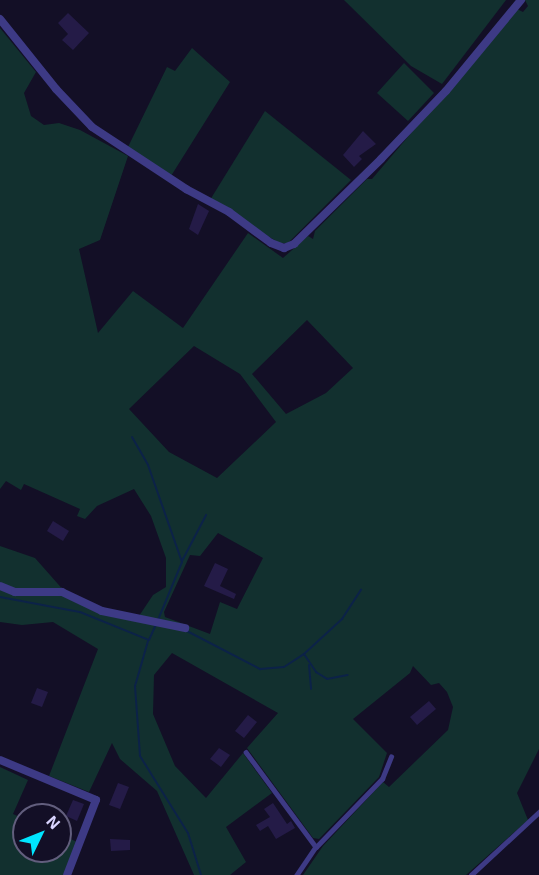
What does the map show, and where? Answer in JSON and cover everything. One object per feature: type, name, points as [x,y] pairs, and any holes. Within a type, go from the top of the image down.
[{"type":"street","points":[[0,19],[56,89],[92,127],[186,189],[229,212],[271,243],[284,248],[294,244],[389,150],[446,90],[521,0]]},
{"type":"street","points":[[0,586],[15,592],[62,592],[102,611],[157,620],[185,628]]},
{"type":"street","points":[[0,760],[96,800],[67,875]]},
{"type":"lane","points":[[246,752],[316,847]]},
{"type":"lane","points":[[297,875],[316,847],[382,779],[391,758]]},
{"type":"lane","points":[[471,875],[539,812]]},
{"type":"green space","points":[[344,0],[506,0],[442,84],[411,66]]},
{"type":"green space","points":[[525,0],[539,0],[539,749],[517,793],[528,820],[466,875],[303,875],[323,846],[383,782],[389,787],[448,730],[453,707],[447,692],[439,683],[431,685],[413,666],[410,673],[353,719],[387,753],[379,777],[319,839],[313,838],[247,748],[278,713],[172,653],[154,675],[153,714],[175,766],[206,798],[243,753],[272,793],[226,827],[246,862],[230,875],[194,875],[157,791],[120,759],[112,743],[89,792],[49,776],[98,649],[53,622],[22,625],[0,622],[0,546],[35,558],[73,601],[139,616],[153,595],[166,587],[166,558],[151,516],[134,489],[97,506],[85,519],[77,516],[80,509],[24,484],[21,490],[6,481],[0,489],[0,28],[36,72],[24,93],[31,116],[44,125],[59,123],[80,130],[128,156],[100,240],[79,249],[98,333],[133,291],[183,328],[248,233],[283,258],[308,236],[313,239],[315,231],[367,179],[372,179],[517,9],[523,12],[528,6]],"holes":[[[307,320],[353,368],[326,393],[286,414],[252,374]],[[194,346],[240,374],[276,422],[217,478],[169,452],[129,409]],[[218,533],[263,558],[237,609],[220,602],[210,634],[165,617],[164,612],[190,555],[200,556]]]},
{"type":"green space","points":[[192,48],[230,82],[171,176],[128,147],[167,67],[175,71]]},
{"type":"green space","points":[[404,63],[434,93],[408,121],[377,93]]},
{"type":"green space","points":[[265,111],[351,180],[288,243],[279,243],[210,200]]},
{"type":"green space","points":[[0,767],[28,780],[18,803],[12,803],[12,863],[69,863],[64,875],[0,875]]},
{"type":"green space","points":[[72,840],[77,842],[72,855]]},
{"type":"building","points":[[68,13],[89,33],[73,50],[62,40],[68,34],[58,23]]},
{"type":"building","points":[[363,131],[376,144],[359,156],[362,159],[354,167],[343,155]]},
{"type":"building","points":[[198,204],[209,211],[198,235],[189,229]]},
{"type":"building","points":[[53,521],[69,531],[63,541],[47,531]]},
{"type":"building","points":[[215,563],[228,569],[220,586],[236,594],[234,599],[204,586]]},
{"type":"building","points":[[37,688],[48,692],[42,707],[31,703]]},
{"type":"building","points":[[429,701],[436,709],[417,725],[410,717]]},
{"type":"building","points":[[248,715],[257,722],[244,738],[235,731]]},
{"type":"building","points":[[219,748],[230,755],[221,767],[210,759]]},
{"type":"building","points":[[118,783],[129,787],[120,809],[109,805]]},
{"type":"building","points":[[73,800],[84,804],[77,821],[72,819]]},
{"type":"building","points":[[273,803],[287,824],[291,821],[295,828],[276,839],[268,826],[260,831],[256,825],[270,817],[264,809]]},
{"type":"building","points":[[110,839],[130,840],[130,850],[111,851]]},
{"type":"waterway","points":[[132,437],[148,465],[182,562],[158,620]]},
{"type":"waterway","points":[[182,561],[206,515]]},
{"type":"waterway","points":[[185,630],[260,669],[284,667],[304,654],[342,619],[361,590]]},
{"type":"waterway","points":[[0,597],[80,612],[149,640],[156,624]]},
{"type":"waterway","points":[[148,641],[135,686],[140,756],[188,833],[201,875]]},
{"type":"waterway","points":[[304,654],[316,672],[327,679],[348,675]]},
{"type":"waterway","points":[[309,665],[311,689]]}]
